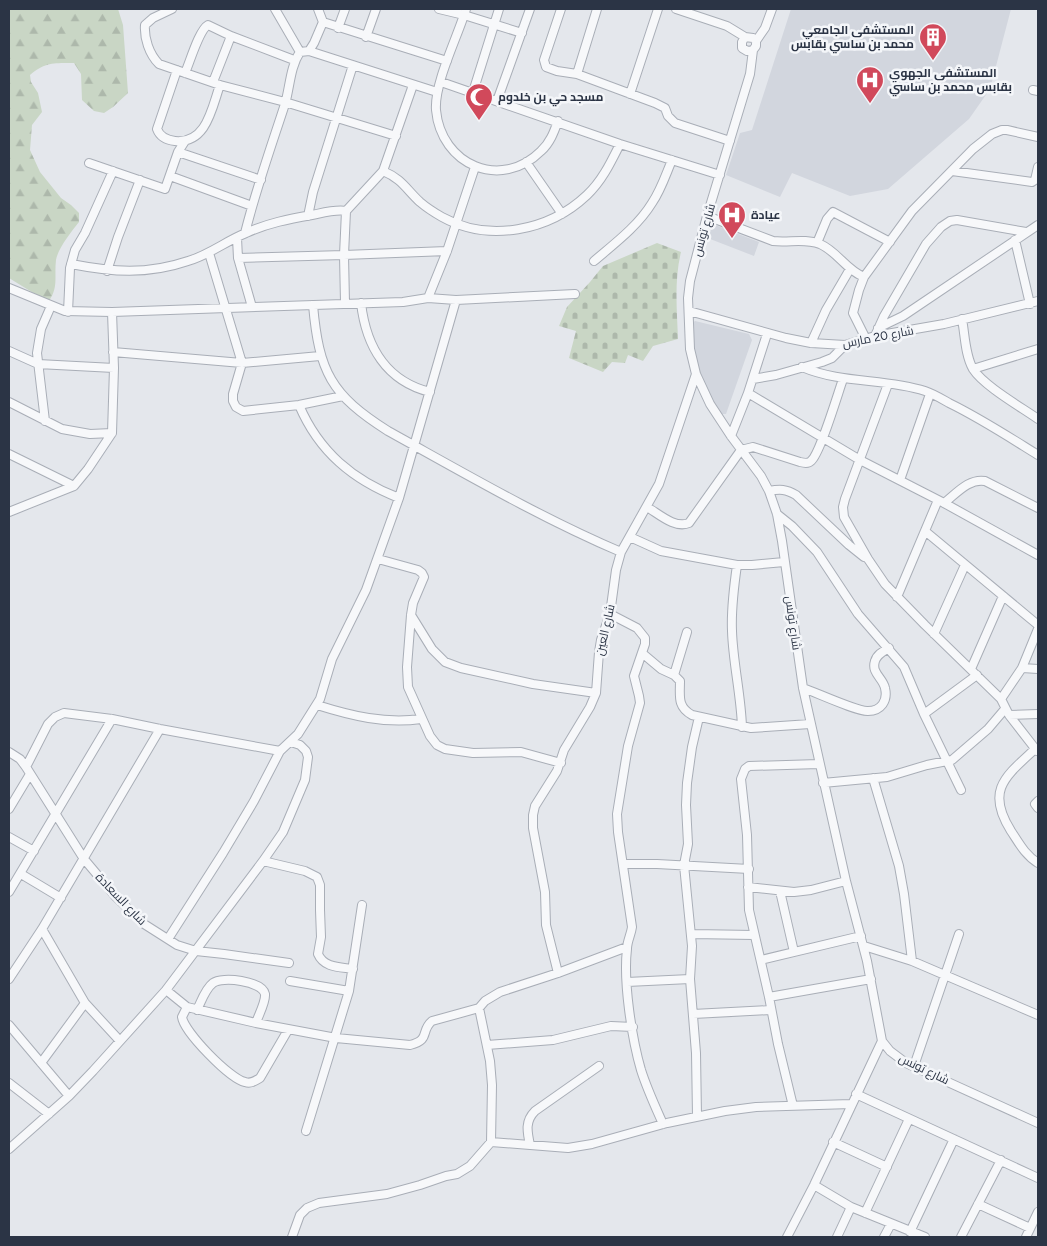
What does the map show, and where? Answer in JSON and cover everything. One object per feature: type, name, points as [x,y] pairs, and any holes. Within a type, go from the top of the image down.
[{"type":"street","points":[[172,9],[147,22],[145,25],[144,31],[153,58],[159,64],[396,136]]},
{"type":"street","points":[[275,9],[300,52]]},
{"type":"street","points":[[309,51],[323,22],[318,9]]},
{"type":"street","points":[[338,28],[345,9]]},
{"type":"street","points":[[366,37],[376,9]]},
{"type":"street","points":[[438,9],[465,12],[522,34]]},
{"type":"street","points":[[473,92],[499,9]]},
{"type":"street","points":[[497,101],[530,9]]},
{"type":"street","points":[[561,9],[544,60],[546,67],[577,74],[665,108],[668,116],[675,123],[730,141]]},
{"type":"street","points":[[577,74],[597,9]]},
{"type":"street","points":[[630,94],[658,9]]},
{"type":"street","points":[[676,9],[703,13],[745,37],[753,38],[756,42]]},
{"type":"street","points":[[745,37],[742,42],[742,48],[747,51],[753,50],[765,28],[772,9]]},
{"type":"street","points":[[465,12],[437,92],[436,108],[438,122],[444,138],[455,153],[475,167],[496,171],[506,170],[526,162],[541,152],[558,121]]},
{"type":"street","points":[[323,22],[366,37],[448,61]]},
{"type":"street","points":[[185,73],[205,27],[208,25],[231,36],[294,60]]},
{"type":"street","points":[[177,70],[157,129],[165,139],[185,141],[204,128],[231,36]]},
{"type":"street","name":"شارع تونس","points":[[753,50],[752,66],[707,216],[690,281],[690,349],[696,374],[710,404],[761,476],[769,491],[777,514],[802,688],[846,881],[864,946],[882,1041],[890,1051],[906,1063],[1038,1123]]},
{"type":"street","points":[[245,233],[286,102],[294,60],[300,52],[309,51],[437,92]]},
{"type":"street","points":[[308,216],[313,192],[353,65]]},
{"type":"street","points":[[441,82],[620,144],[720,175]]},
{"type":"street","points":[[345,303],[344,255],[346,211],[382,171],[413,85]]},
{"type":"street","points":[[866,339],[853,309],[864,277],[912,211],[982,141],[1002,130],[1012,130],[1038,137]]},
{"type":"street","points":[[89,162],[165,189],[178,152],[185,141]]},
{"type":"street","points":[[382,171],[390,174],[406,186],[430,210],[456,223],[486,230],[508,232],[543,223],[562,214],[583,199],[604,175],[620,144]]},
{"type":"street","points":[[178,152],[261,180]]},
{"type":"street","points":[[594,261],[648,209],[672,160]]},
{"type":"street","points":[[526,162],[562,214]]},
{"type":"street","points":[[952,171],[1032,182],[1035,180],[1038,166]]},
{"type":"street","points":[[428,298],[447,250],[475,167]]},
{"type":"street","points":[[68,312],[71,264],[75,250],[85,233],[113,171]]},
{"type":"street","points":[[170,176],[252,206]]},
{"type":"street","points":[[107,271],[140,180]]},
{"type":"street","points":[[71,264],[107,271],[163,268],[209,253],[245,233],[272,223],[298,217],[346,211]]},
{"type":"street","points":[[818,243],[827,218],[834,212],[890,242]]},
{"type":"street","points":[[707,216],[773,241],[800,240],[818,243],[838,255],[850,269],[864,277]]},
{"type":"street","points":[[877,332],[933,233],[950,221],[957,220],[1026,232]]},
{"type":"street","points":[[877,332],[1038,225]]},
{"type":"street","points":[[237,238],[238,258],[252,308]]},
{"type":"street","points":[[1015,240],[1034,303]]},
{"type":"street","points":[[238,258],[447,250]]},
{"type":"street","points":[[209,253],[242,363],[233,394],[233,401],[236,406],[243,411],[299,405],[343,396]]},
{"type":"street","points":[[810,343],[826,310],[850,269]]},
{"type":"street","points":[[9,288],[68,312],[252,308],[403,302],[428,298],[456,300],[575,294]]},
{"type":"street","points":[[168,939],[254,801],[280,751],[291,742],[307,723],[317,706],[336,648],[358,610],[399,498],[456,300]]},
{"type":"street","points":[[361,303],[363,322],[372,348],[401,380],[415,388],[430,392]]},
{"type":"street","name":"شارع 20 مارس","points":[[689,311],[767,334],[810,343],[845,345],[866,339],[877,332],[916,330],[1034,303]]},
{"type":"street","points":[[313,305],[320,356],[329,378],[343,396],[369,419],[521,503],[594,541],[621,552]]},
{"type":"street","points":[[45,420],[38,364],[38,342],[50,306]]},
{"type":"street","points":[[9,512],[74,486],[112,433],[114,352],[112,312]]},
{"type":"street","points":[[962,319],[968,359],[973,369],[986,382],[1038,419]]},
{"type":"street","points":[[731,436],[753,379],[767,334]]},
{"type":"street","points":[[753,379],[776,375],[832,358],[845,345]]},
{"type":"street","points":[[973,369],[1038,349]]},
{"type":"street","points":[[9,351],[38,364],[114,368]]},
{"type":"street","points":[[114,352],[242,363],[320,356]]},
{"type":"street","points":[[802,367],[843,379],[888,384],[930,394],[963,410],[1038,455]]},
{"type":"street","name":"شارع العين","points":[[558,973],[546,925],[545,892],[535,842],[533,815],[539,797],[552,780],[564,750],[590,707],[596,692],[598,652],[610,614],[621,552],[659,484],[696,374]]},
{"type":"street","points":[[647,507],[679,525],[689,523],[742,450],[753,447],[763,449],[785,458],[806,463],[814,458],[823,438],[843,379]]},
{"type":"street","points":[[888,384],[845,499],[842,513],[868,560],[885,584],[1000,699],[1007,712],[1037,750],[1006,777],[998,798],[999,808],[1004,820],[1028,856],[1038,863]]},
{"type":"street","points":[[748,393],[860,460],[1038,554]]},
{"type":"street","points":[[900,480],[930,394]]},
{"type":"street","points":[[9,402],[62,429],[90,434],[112,433]]},
{"type":"street","points":[[299,405],[315,435],[347,470],[378,490],[399,498]]},
{"type":"street","points":[[9,454],[74,486]]},
{"type":"street","points":[[9,462],[17,458]]},
{"type":"street","points":[[897,597],[925,531],[941,502],[968,483],[979,480],[985,481],[1038,508]]},
{"type":"street","points":[[769,491],[788,490],[796,495],[849,545],[868,560]]},
{"type":"street","points":[[777,514],[792,526],[817,552],[858,614],[889,648],[908,675],[924,714],[961,790]]},
{"type":"street","points":[[925,531],[1038,627],[1022,668],[1000,699]]},
{"type":"street","points":[[630,537],[661,552],[737,565],[784,562]]},
{"type":"street","points":[[378,559],[422,572],[422,581],[411,615],[407,667],[408,687],[421,719],[437,745],[445,749],[474,753],[521,752],[560,762]]},
{"type":"street","points":[[737,565],[732,601],[732,632],[742,703],[742,727]]},
{"type":"street","points":[[934,634],[966,565]]},
{"type":"street","points":[[970,669],[1003,596]]},
{"type":"street","points":[[610,614],[632,625],[643,633],[646,638],[634,676],[640,703],[628,746],[617,814],[632,926],[627,947],[627,982],[633,1027],[641,1070],[663,1124]]},
{"type":"street","points":[[411,615],[432,649],[446,662],[453,665],[479,673],[533,684],[596,692]]},
{"type":"street","points":[[674,675],[687,632]]},
{"type":"street","points":[[802,688],[866,712],[878,710],[883,706],[886,692],[885,686],[877,675],[874,662],[877,656],[889,648]]},
{"type":"street","points":[[642,653],[661,669],[674,675],[680,681],[681,705],[687,712],[699,717],[742,727],[763,728],[810,724]]},
{"type":"street","points":[[1022,668],[1038,670]]},
{"type":"street","points":[[924,714],[977,675]]},
{"type":"street","points":[[317,706],[380,720],[402,722],[421,719]]},
{"type":"street","points":[[823,783],[887,777],[932,764],[948,762],[966,750],[1007,712],[1038,714]]},
{"type":"street","points":[[9,809],[48,724],[55,717],[64,714],[112,719],[160,730],[280,751]]},
{"type":"street","points":[[697,1116],[690,979],[692,934],[684,865],[688,844],[687,784],[692,747],[699,717]]},
{"type":"street","points":[[9,892],[112,719]]},
{"type":"street","points":[[9,979],[61,898],[160,730]]},
{"type":"street","points":[[10,1144],[69,1096],[166,990],[264,861],[283,832],[305,780],[308,757],[306,751],[300,745],[291,742]]},
{"type":"street","name":"شارع السعادة","points":[[9,752],[20,759],[28,770],[84,859],[116,897],[144,924],[168,939],[196,951],[288,963]]},
{"type":"street","points":[[793,1106],[749,910],[747,836],[741,779],[744,769],[749,766],[819,764]]},
{"type":"street","points":[[873,778],[899,866],[912,961]]},
{"type":"street","points":[[1038,801],[1035,804],[1038,808]]},
{"type":"street","points":[[9,837],[34,851]]},
{"type":"street","points":[[264,861],[306,871],[317,877],[320,885],[321,937],[318,954],[324,963],[328,965],[353,969]]},
{"type":"street","points":[[623,864],[749,869]]},
{"type":"street","points":[[21,874],[61,898]]},
{"type":"street","points":[[748,887],[794,892],[811,890],[846,881]]},
{"type":"street","points":[[780,891],[794,952]]},
{"type":"street","points":[[306,1131],[336,1038],[349,990],[362,905]]},
{"type":"street","points":[[42,929],[84,1002],[120,1041]]},
{"type":"street","points":[[692,934],[754,935]]},
{"type":"street","points":[[914,1066],[959,934]]},
{"type":"street","points":[[761,960],[861,936]]},
{"type":"street","points":[[864,946],[912,961],[1038,1014]]},
{"type":"street","points":[[166,990],[187,1007],[197,1010],[288,1030],[336,1038],[410,1045],[421,1041],[425,1036],[428,1024],[432,1021],[479,1008],[485,1001],[500,992],[627,947]]},
{"type":"street","points":[[769,996],[871,978]]},
{"type":"street","points":[[627,982],[690,979]]},
{"type":"street","points":[[197,1010],[213,983],[226,980],[248,982],[262,988],[265,993],[256,1023]]},
{"type":"street","points":[[290,981],[349,990]]},
{"type":"street","points":[[41,1064],[84,1002]]},
{"type":"street","points":[[187,1007],[182,1017],[186,1028],[220,1065],[243,1082],[254,1082],[260,1078],[288,1030]]},
{"type":"street","points":[[292,1237],[300,1215],[307,1208],[319,1203],[395,1192],[457,1174],[470,1166],[491,1142],[493,1100],[490,1061],[479,1008]]},
{"type":"street","points":[[693,1014],[771,1010]]},
{"type":"street","points":[[486,1045],[553,1040],[611,1026],[633,1027]]},
{"type":"street","points":[[10,1029],[69,1096]]},
{"type":"street","points":[[787,1237],[882,1041]]},
{"type":"street","points":[[530,1144],[527,1130],[530,1116],[599,1066]]},
{"type":"street","points":[[9,1083],[49,1114]]},
{"type":"street","points":[[856,1094],[1038,1178]]},
{"type":"street","points":[[491,1142],[568,1148],[697,1116],[756,1107],[851,1104]]},
{"type":"street","points":[[865,1213],[909,1119]]},
{"type":"street","points":[[910,1232],[954,1139]]},
{"type":"street","points":[[833,1142],[887,1167]]},
{"type":"street","points":[[961,1237],[1001,1160]]},
{"type":"street","points":[[814,1184],[851,1207],[925,1237]]},
{"type":"street","points":[[978,1204],[1030,1228]]},
{"type":"street","points":[[837,1237],[851,1207]]},
{"type":"street","points":[[1026,1237],[1038,1212]]},
{"type":"street","points":[[884,1237],[891,1224]]},
{"type":"shaded area","name":"المستشفى الجهوي بقابس محمد بن ساسي","points":[[791,9],[1011,9],[990,89],[969,119],[888,189],[850,196],[792,173],[780,197],[726,175],[740,133],[752,130]]},
{"type":"shaded area","name":"عيادة","points":[[710,223],[759,242],[754,256],[705,237]]},
{"type":"shaded area","points":[[695,321],[749,334],[752,340],[726,414],[721,414],[701,379],[695,358],[691,324]]},
{"type":"green space","points":[[9,9],[118,9],[123,25],[128,93],[104,113],[94,111],[82,100],[81,74],[74,63],[45,65],[30,75],[31,82],[38,93],[42,112],[32,125],[30,150],[40,172],[61,198],[79,213],[79,222],[57,255],[55,287],[48,302],[9,278]]},
{"type":"green space","points":[[657,243],[681,252],[677,285],[678,339],[653,346],[643,361],[628,355],[625,363],[612,362],[603,372],[569,358],[576,331],[559,326],[567,307],[603,266]]},
{"type":"place","name":"المستشفى الجامعي محمد بن ساسي بقابس","points":[[933,61]]},
{"type":"place","name":"المستشفى الجهوي بقابس محمد بن ساسي","points":[[870,104]]},
{"type":"place","name":"مسجد حي بن خلدوم","points":[[479,121]]},
{"type":"place","name":"عيادة","points":[[732,239]]}]
